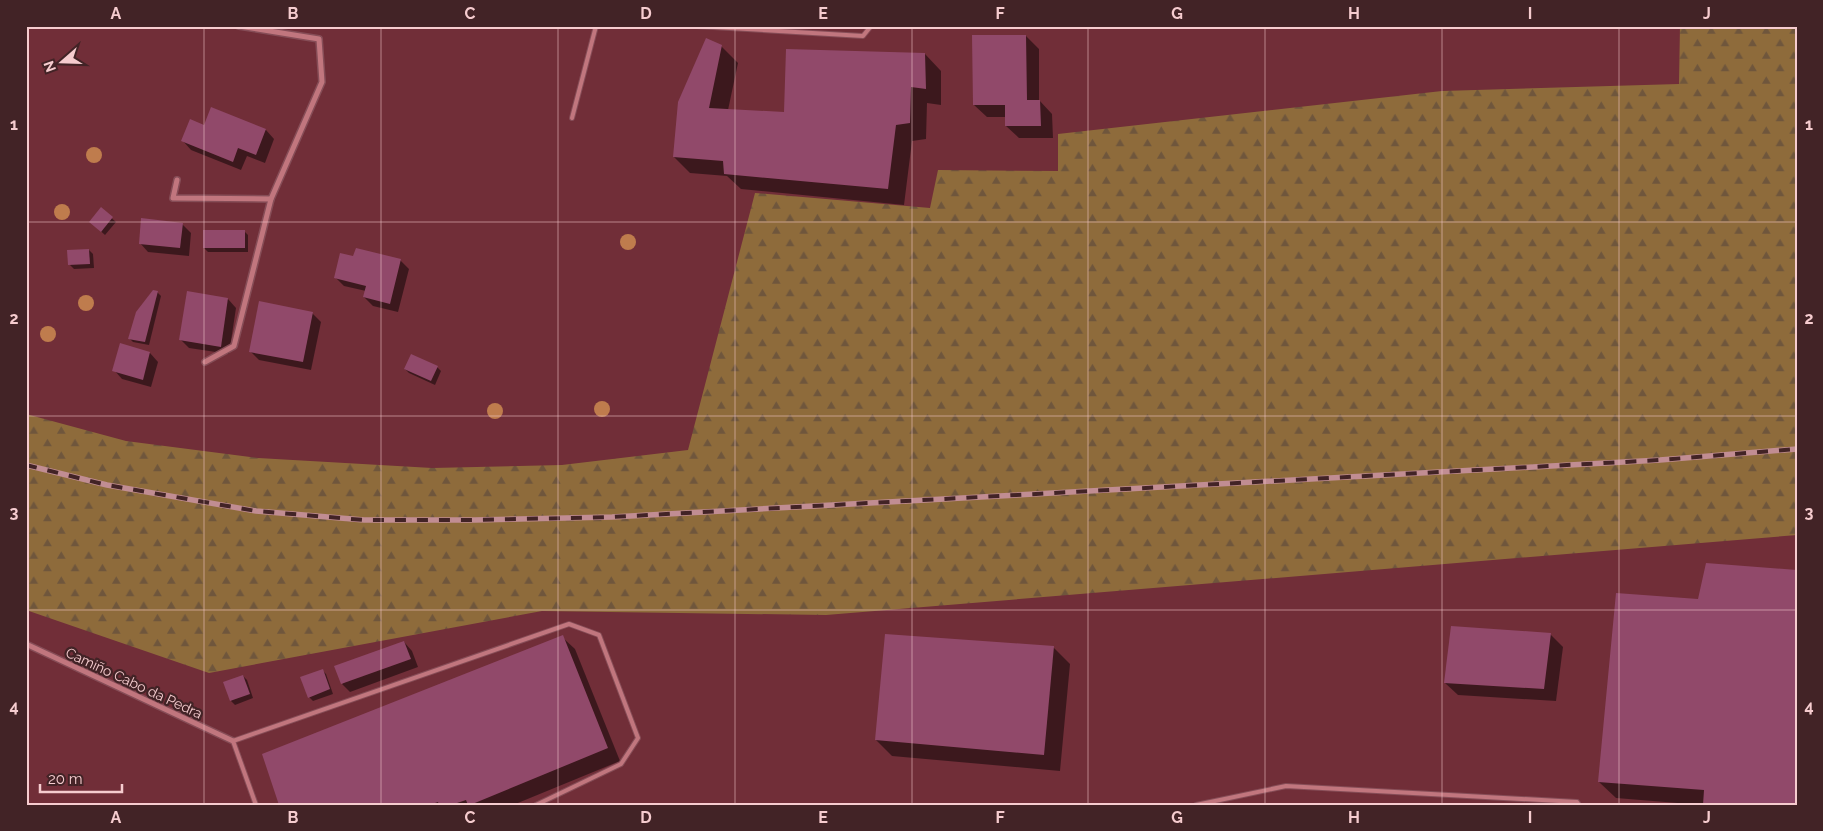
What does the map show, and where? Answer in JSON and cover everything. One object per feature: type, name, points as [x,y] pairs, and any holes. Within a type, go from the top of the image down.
[{"type":"street","points":[[204,362],[234,346],[271,199],[322,82],[319,39],[239,26]]},
{"type":"street","points":[[177,180],[174,198],[271,199]]},
{"type":"street","name":"Camiño Cabo da Pedra","points":[[26,644],[233,741]]},
{"type":"lane","points":[[572,118],[596,26]]},
{"type":"lane","points":[[696,26],[863,36],[871,26]]},
{"type":"lane","points":[[256,805],[233,741],[569,624],[598,635],[638,738],[621,764],[536,805]]},
{"type":"lane","points":[[1196,805],[1286,786],[1577,802],[1579,805]]},
{"type":"green space","points":[[1680,26],[1797,26],[1797,535],[826,615],[542,611],[209,673],[26,610],[26,414],[126,441],[258,458],[432,468],[562,465],[688,450],[755,193],[930,208],[938,170],[1058,171],[1058,134],[1442,91],[1679,84]]},
{"type":"building","points":[[972,35],[1026,35],[1027,100],[1040,100],[1041,126],[1005,126],[1005,105],[973,105]]},
{"type":"building","points":[[706,38],[722,45],[709,108],[784,112],[786,49],[925,53],[926,89],[911,87],[910,123],[896,125],[888,189],[724,174],[723,161],[673,157],[678,102]]},
{"type":"building","points":[[211,107],[266,129],[256,155],[238,148],[233,162],[181,141],[190,119],[204,125]]},
{"type":"building","points":[[101,207],[113,217],[101,232],[89,222]]},
{"type":"building","points":[[141,218],[183,223],[180,248],[139,244]]},
{"type":"building","points":[[203,230],[245,230],[245,248],[203,248]]},
{"type":"building","points":[[356,248],[401,259],[390,304],[363,297],[366,286],[334,278],[340,253],[353,256]]},
{"type":"building","points":[[89,249],[90,264],[68,265],[67,250]]},
{"type":"building","points":[[153,290],[158,291],[145,342],[128,339],[136,312]]},
{"type":"building","points":[[187,291],[228,298],[221,347],[179,340]]},
{"type":"building","points":[[259,301],[313,312],[303,362],[249,352]]},
{"type":"building","points":[[120,343],[150,352],[143,380],[112,371]]},
{"type":"building","points":[[411,354],[438,366],[431,381],[404,369]]},
{"type":"building","points":[[1706,563],[1797,570],[1797,805],[1703,805],[1704,790],[1598,782],[1616,593],[1698,599]]},
{"type":"building","points":[[1451,626],[1551,633],[1544,689],[1444,683]]},
{"type":"building","points":[[885,634],[1054,646],[1044,755],[875,740]]},
{"type":"building","points":[[563,635],[608,748],[470,805],[468,805],[466,800],[451,805],[439,805],[438,802],[429,805],[279,805],[262,754]]},
{"type":"building","points":[[404,641],[411,659],[341,684],[334,666]]},
{"type":"building","points":[[323,669],[330,689],[308,698],[300,677]]},
{"type":"building","points":[[243,675],[250,694],[230,701],[223,682]]},
{"type":"railway","points":[[26,465],[107,485],[256,511],[364,520],[475,520],[612,517],[1660,460],[1797,449]]}]
